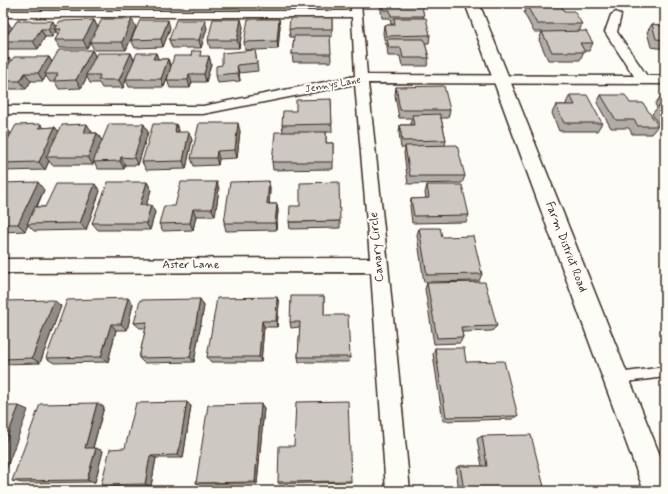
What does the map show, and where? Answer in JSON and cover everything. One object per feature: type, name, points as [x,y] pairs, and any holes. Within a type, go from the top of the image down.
[{"type":"main road","name":"Farm District Road","points":[[472,3],[659,491]]},
{"type":"street","points":[[3,14],[356,8]]},
{"type":"street","name":"Canary Circle","points":[[356,8],[361,79],[380,265],[398,491]]},
{"type":"street","points":[[616,15],[611,32],[643,80]]},
{"type":"street","name":"Jennys Lane","points":[[3,110],[203,110],[361,79],[665,80]]},
{"type":"street","name":"Aster Lane","points":[[3,266],[380,265]]},
{"type":"lane","points":[[616,378],[665,372]]},
{"type":"building","points":[[382,3],[421,3],[424,16],[391,16],[390,10],[383,10]]},
{"type":"building","points":[[561,5],[564,11],[574,11],[582,24],[537,24],[527,6]]},
{"type":"building","points":[[290,18],[332,18],[332,29],[289,29]]},
{"type":"building","points":[[394,18],[426,18],[430,35],[386,36],[384,25],[395,25]]},
{"type":"building","points":[[102,19],[132,19],[122,42],[90,42]]},
{"type":"building","points":[[213,19],[241,19],[237,40],[208,40]]},
{"type":"building","points":[[248,19],[279,19],[277,41],[244,42]]},
{"type":"building","points":[[94,20],[83,40],[55,40],[61,29],[54,29],[60,21]]},
{"type":"building","points":[[140,20],[168,20],[161,39],[131,40]]},
{"type":"building","points":[[176,20],[205,20],[199,40],[169,40]]},
{"type":"building","points":[[17,21],[53,21],[48,29],[41,29],[33,41],[3,41]]},
{"type":"building","points":[[652,24],[665,26],[665,40],[656,39]]},
{"type":"building","points":[[586,31],[593,43],[580,43],[585,52],[552,52],[542,32]]},
{"type":"building","points":[[294,36],[330,36],[331,54],[292,54]]},
{"type":"building","points":[[387,39],[424,39],[429,58],[403,58],[401,48],[389,48]]},
{"type":"building","points":[[59,50],[92,50],[76,80],[54,81],[58,74],[45,74]]},
{"type":"building","points":[[255,50],[257,63],[237,65],[238,73],[216,75],[216,66],[222,65],[222,53]]},
{"type":"building","points":[[192,51],[201,51],[200,56],[209,56],[204,74],[189,74],[188,80],[167,80],[174,56],[191,56]]},
{"type":"building","points":[[97,53],[131,53],[119,80],[98,80],[100,75],[86,75]]},
{"type":"building","points":[[137,53],[156,53],[153,59],[168,59],[161,79],[126,79]]},
{"type":"building","points":[[14,57],[49,57],[38,73],[25,73],[20,81],[3,81],[3,73]]},
{"type":"building","points":[[3,58],[9,58],[3,67]]},
{"type":"building","points":[[444,86],[450,110],[400,110],[396,87]]},
{"type":"building","points":[[570,95],[587,95],[602,123],[564,123],[556,105],[575,105]]},
{"type":"building","points":[[601,95],[625,95],[630,103],[643,103],[658,126],[638,126],[634,120],[616,120]]},
{"type":"building","points":[[661,96],[665,96],[665,102]]},
{"type":"building","points":[[331,99],[332,124],[282,125],[283,111],[296,111],[296,100]]},
{"type":"building","points":[[658,106],[665,106],[665,116]]},
{"type":"building","points":[[440,114],[446,140],[402,141],[400,125],[414,125],[412,115]]},
{"type":"building","points":[[199,123],[238,123],[235,150],[217,151],[216,158],[191,158]]},
{"type":"building","points":[[41,124],[39,128],[55,127],[39,162],[3,163],[3,148],[16,125]]},
{"type":"building","points":[[87,124],[84,133],[97,133],[88,157],[46,157],[62,125]]},
{"type":"building","points":[[109,124],[144,124],[134,158],[121,157],[120,161],[93,162]]},
{"type":"building","points":[[153,124],[176,124],[175,132],[189,132],[183,161],[142,162]]},
{"type":"building","points":[[275,132],[326,132],[326,143],[333,143],[333,162],[272,162]]},
{"type":"building","points":[[457,145],[465,176],[410,176],[405,146]]},
{"type":"building","points":[[269,181],[267,204],[277,204],[275,223],[224,223],[230,182]]},
{"type":"building","points":[[38,182],[18,224],[3,224],[3,183]]},
{"type":"building","points":[[108,182],[147,182],[140,205],[151,205],[146,223],[92,223]]},
{"type":"building","points":[[181,182],[217,182],[212,209],[193,209],[190,223],[159,224],[164,206],[175,206]]},
{"type":"building","points":[[339,182],[340,221],[289,222],[290,206],[300,206],[300,183]]},
{"type":"building","points":[[56,184],[95,184],[80,223],[27,224],[35,207],[45,207]]},
{"type":"building","points":[[427,185],[462,185],[469,215],[414,216],[411,199],[429,198]]},
{"type":"building","points":[[419,228],[440,228],[442,237],[473,236],[482,274],[427,275]]},
{"type":"building","points":[[485,282],[497,326],[461,327],[463,337],[437,338],[427,283]]},
{"type":"building","points":[[291,296],[324,296],[324,315],[348,315],[350,357],[298,357],[300,322],[290,322]]},
{"type":"building","points":[[277,297],[276,321],[262,321],[259,357],[207,357],[217,298]]},
{"type":"building","points":[[128,298],[121,324],[111,324],[101,357],[46,358],[67,300]]},
{"type":"building","points":[[200,299],[190,357],[139,358],[147,322],[134,323],[140,300]]},
{"type":"building","points":[[54,300],[32,358],[3,359],[3,301]]},
{"type":"building","points":[[435,348],[464,348],[466,362],[504,361],[518,416],[446,417]]},
{"type":"building","points":[[348,401],[351,481],[278,482],[279,446],[294,446],[296,402]]},
{"type":"building","points":[[187,402],[178,455],[150,456],[145,484],[101,485],[110,449],[125,448],[136,403]]},
{"type":"building","points":[[97,403],[85,448],[96,448],[87,480],[12,481],[40,404]]},
{"type":"building","points":[[261,404],[255,482],[196,483],[208,405]]},
{"type":"building","points":[[3,406],[19,406],[3,447]]},
{"type":"building","points":[[531,435],[545,491],[464,491],[460,466],[487,466],[482,436]]}]
